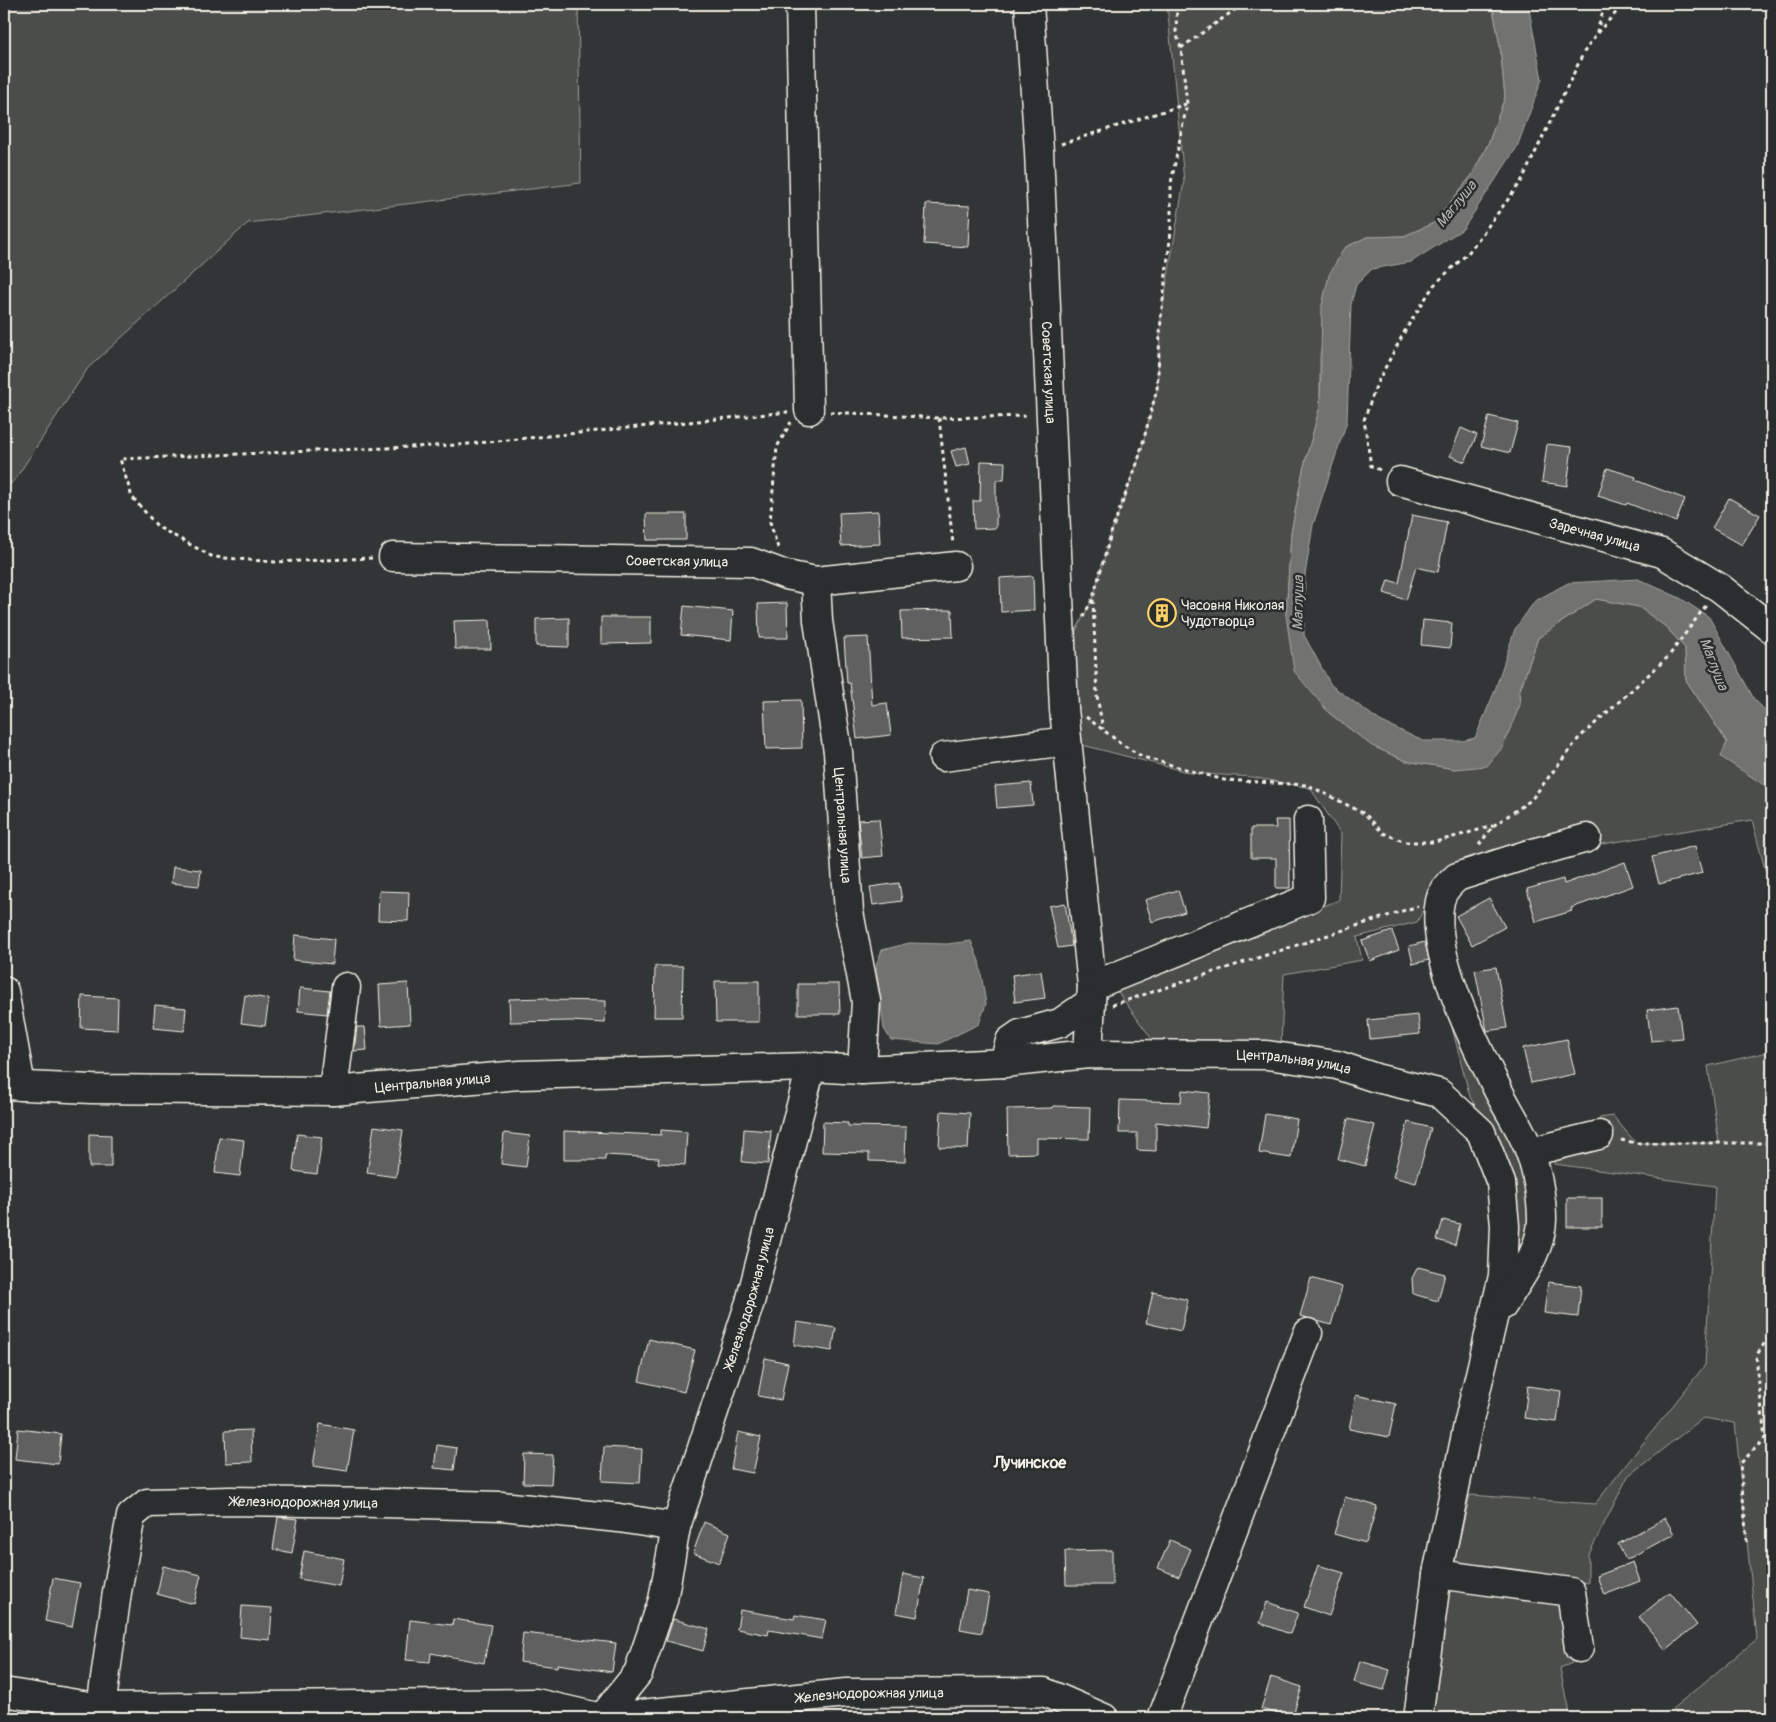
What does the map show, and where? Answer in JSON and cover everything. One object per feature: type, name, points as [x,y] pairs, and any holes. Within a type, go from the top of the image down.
[{"type":"street","points":[[800,4],[809,410]]},
{"type":"street","name":"Советская улица","points":[[1029,4],[1039,151],[1050,416],[1067,741]]},
{"type":"street","name":"Заречная улица","points":[[1400,480],[1662,553],[1720,588],[1772,629]]},
{"type":"street","name":"Советская улица","points":[[393,557],[751,562],[786,574],[816,581],[956,566]]},
{"type":"street","name":"Центральная улица","points":[[816,581],[818,621],[838,752],[849,912],[866,1001],[862,1070]]},
{"type":"street","points":[[943,757],[1067,741],[1090,1000],[1088,1054]]},
{"type":"street","points":[[1004,1063],[1010,1041],[1020,1034],[1060,1023],[1090,1000],[1310,898],[1308,820]]},
{"type":"street","points":[[1418,1718],[1437,1574],[1468,1425],[1494,1321],[1533,1256],[1542,1221],[1530,1152],[1497,1088],[1457,995],[1438,932],[1440,899],[1449,883],[1457,877],[1526,854],[1587,838]]},
{"type":"street","points":[[333,1091],[346,987]]},
{"type":"street","points":[[4,991],[12,1086]]},
{"type":"street","name":"Центральная улица","points":[[12,1086],[92,1089],[333,1091],[520,1075],[811,1067],[862,1070],[1004,1063],[1088,1054],[1267,1055],[1337,1065],[1376,1078],[1439,1093],[1481,1132],[1501,1183],[1505,1226],[1503,1276],[1494,1321]]},
{"type":"street","name":"Железнодорожная улица","points":[[602,1718],[638,1673],[663,1600],[676,1527],[750,1302],[811,1067]]},
{"type":"street","points":[[1530,1152],[1599,1135]]},
{"type":"street","points":[[1162,1718],[1308,1333]]},
{"type":"street","name":"Железнодорожная улица","points":[[101,1708],[117,1592],[132,1516],[147,1503],[231,1501],[500,1506],[619,1518],[676,1527]]},
{"type":"street","points":[[1437,1574],[1571,1592],[1580,1648]]},
{"type":"street","name":"Железнодорожная улица","points":[[4,1692],[101,1708],[305,1712],[536,1703],[602,1718],[846,1693],[1044,1692],[1104,1718]]},
{"type":"path","points":[[1080,624],[1093,598],[1112,530],[1138,461],[1157,389],[1161,317],[1172,230],[1171,183],[1187,104],[1181,48],[1176,32],[1177,4]]},
{"type":"path","points":[[1181,48],[1243,4]]},
{"type":"path","points":[[1596,35],[1605,4]]},
{"type":"path","points":[[1400,480],[1372,466],[1364,420],[1377,383],[1406,329],[1434,285],[1468,253],[1521,182],[1580,61],[1596,35],[1624,4]]},
{"type":"path","points":[[1039,151],[1187,104]]},
{"type":"path","points":[[786,574],[770,522],[777,447],[788,424],[809,410]]},
{"type":"path","points":[[393,557],[275,562],[213,556],[158,526],[132,497],[120,459],[458,445],[809,410],[939,418],[1050,416]]},
{"type":"path","points":[[939,418],[956,566]]},
{"type":"path","points":[[1093,598],[1097,696],[1103,729]]},
{"type":"path","points":[[1064,709],[1089,718],[1143,757],[1224,780],[1308,785],[1365,814],[1383,833],[1406,842],[1435,842],[1493,826],[1531,800],[1579,738],[1668,657],[1706,606]]},
{"type":"path","points":[[1478,848],[1493,826]]},
{"type":"path","points":[[1090,1000],[1440,899]]},
{"type":"path","points":[[1599,1135],[1636,1143],[1772,1143]]},
{"type":"path","points":[[1747,1542],[1740,1464],[1765,1438],[1756,1356],[1772,1332]]},
{"type":"shaded area","points":[[4,4],[578,4],[581,183],[248,223],[88,368],[16,478],[4,491]]},
{"type":"shaded area","points":[[1167,4],[1492,4],[1500,46],[1505,97],[1489,142],[1472,175],[1434,223],[1404,236],[1367,237],[1344,248],[1320,355],[1320,407],[1303,470],[1291,533],[1286,615],[1329,713],[1373,746],[1406,761],[1455,769],[1520,705],[1519,693],[1538,638],[1596,599],[1639,607],[1666,627],[1685,648],[1686,680],[1727,742],[1772,790],[1772,883],[1768,881],[1752,820],[1596,845],[1431,897],[1417,922],[1357,937],[1362,960],[1284,974],[1281,1044],[1154,1042],[1115,988],[1339,900],[1341,834],[1310,788],[1252,777],[1191,773],[1067,741],[1062,657],[1093,598],[1112,530],[1138,461],[1157,389],[1161,317],[1184,181]]},
{"type":"shaded area","points":[[1428,935],[1519,1133],[1533,1217],[1522,1256],[1516,1257],[1488,1127],[1470,1097]]},
{"type":"shaded area","points":[[1772,1051],[1772,1718],[1679,1718],[1672,1709],[1757,1639],[1735,1423],[1703,1418],[1628,1476],[1588,1556],[1588,1583],[1454,1563],[1470,1495],[1595,1504],[1705,1365],[1715,1186],[1554,1164],[1557,1152],[1599,1135],[1599,1118],[1613,1116],[1636,1143],[1719,1143],[1708,1066]]},
{"type":"shaded area","points":[[1449,1587],[1563,1601],[1572,1663],[1560,1668],[1570,1718],[1431,1718]]},
{"type":"water","name":"Маглуша","points":[[1492,4],[1528,4],[1542,79],[1517,147],[1463,229],[1411,262],[1372,269],[1356,285],[1351,304],[1347,421],[1313,525],[1305,575],[1304,635],[1331,685],[1380,721],[1423,741],[1462,741],[1475,738],[1494,693],[1515,629],[1535,601],[1568,583],[1638,579],[1680,598],[1709,617],[1754,699],[1772,717],[1772,790],[1721,757],[1727,742],[1686,680],[1685,648],[1666,627],[1639,607],[1596,599],[1538,638],[1519,692],[1520,705],[1502,748],[1487,766],[1455,769],[1406,761],[1372,746],[1329,713],[1294,671],[1286,615],[1291,533],[1303,470],[1320,406],[1322,305],[1329,275],[1344,248],[1367,237],[1404,236],[1434,223],[1472,175],[1489,142],[1505,97],[1500,46]]},
{"type":"water","points":[[971,941],[979,961],[986,1004],[979,1024],[938,1044],[891,1040],[884,1029],[876,965],[882,950],[909,943],[947,944]]},
{"type":"building","points":[[926,204],[970,206],[968,247],[924,244]]},
{"type":"building","points":[[1489,416],[1518,423],[1510,453],[1481,446]]},
{"type":"building","points":[[1461,428],[1477,435],[1465,462],[1450,456]]},
{"type":"building","points":[[1547,444],[1572,447],[1567,486],[1542,482]]},
{"type":"building","points":[[966,447],[970,464],[956,467],[951,451]]},
{"type":"building","points":[[981,461],[1005,462],[1004,480],[996,480],[996,528],[974,529],[973,501],[980,501]]},
{"type":"building","points":[[1607,468],[1636,477],[1635,480],[1685,499],[1676,522],[1627,503],[1626,505],[1598,496]]},
{"type":"building","points":[[1729,498],[1760,515],[1742,545],[1712,528]]},
{"type":"building","points":[[878,511],[880,544],[841,546],[839,513]]},
{"type":"building","points":[[646,514],[686,514],[686,540],[647,540]]},
{"type":"building","points":[[1412,515],[1447,522],[1438,572],[1416,567],[1406,600],[1384,593],[1388,580],[1399,583]]},
{"type":"building","points":[[1033,576],[1034,610],[1001,612],[1000,578]]},
{"type":"building","points":[[787,603],[788,638],[759,638],[758,604]]},
{"type":"building","name":"Часовня Николая Чудотворца","points":[[1155,604],[1170,605],[1169,621],[1154,620]]},
{"type":"building","points":[[684,606],[733,611],[731,640],[681,635]]},
{"type":"building","points":[[952,610],[953,637],[902,638],[901,611]]},
{"type":"building","points":[[601,617],[651,617],[651,643],[601,644]]},
{"type":"building","points":[[569,618],[569,647],[536,646],[536,619]]},
{"type":"building","points":[[490,620],[491,649],[455,649],[454,621]]},
{"type":"building","points":[[1423,620],[1452,623],[1450,648],[1421,645]]},
{"type":"building","points":[[868,637],[872,705],[887,703],[891,735],[857,739],[850,683],[847,683],[844,638]]},
{"type":"building","points":[[801,700],[802,748],[766,749],[764,701]]},
{"type":"building","points":[[1031,783],[1033,805],[997,808],[995,786]]},
{"type":"building","points":[[879,819],[883,856],[862,858],[858,820]]},
{"type":"building","points":[[1275,820],[1289,820],[1290,888],[1276,888],[1276,858],[1251,858],[1251,828],[1276,828]]},
{"type":"building","points":[[1695,846],[1702,873],[1659,884],[1652,857]]},
{"type":"building","points":[[1625,862],[1633,886],[1571,908],[1572,911],[1536,922],[1527,889],[1563,879],[1564,884]]},
{"type":"building","points":[[173,867],[201,870],[199,886],[171,883]]},
{"type":"building","points":[[899,883],[902,901],[873,905],[870,887]]},
{"type":"building","points":[[1178,890],[1185,912],[1152,922],[1145,900]]},
{"type":"building","points":[[379,891],[409,892],[408,921],[378,920]]},
{"type":"building","points":[[1489,898],[1505,927],[1472,945],[1456,916]]},
{"type":"building","points":[[1065,903],[1072,946],[1058,948],[1049,906]]},
{"type":"building","points":[[1392,931],[1399,950],[1370,961],[1362,941]]},
{"type":"building","points":[[295,935],[334,939],[332,964],[293,960]]},
{"type":"building","points":[[1425,942],[1429,960],[1413,964],[1409,946]]},
{"type":"building","points":[[655,966],[683,966],[682,1017],[654,1017]]},
{"type":"building","points":[[1496,967],[1507,1028],[1487,1031],[1475,970]]},
{"type":"building","points":[[1041,971],[1045,998],[1015,1002],[1012,975]]},
{"type":"building","points":[[715,981],[759,981],[759,1022],[716,1022]]},
{"type":"building","points":[[408,983],[410,1024],[381,1026],[379,985]]},
{"type":"building","points":[[798,984],[839,984],[840,1014],[798,1014]]},
{"type":"building","points":[[300,988],[330,991],[327,1014],[298,1011]]},
{"type":"building","points":[[245,995],[269,999],[265,1026],[241,1023]]},
{"type":"building","points":[[82,996],[118,998],[117,1030],[81,1028]]},
{"type":"building","points":[[547,998],[547,1000],[606,1001],[605,1023],[571,1021],[510,1022],[509,999]]},
{"type":"building","points":[[155,1005],[186,1008],[184,1031],[153,1028]]},
{"type":"building","points":[[1678,1006],[1682,1038],[1651,1041],[1647,1010]]},
{"type":"building","points":[[1418,1015],[1420,1034],[1370,1039],[1368,1020]]},
{"type":"building","points":[[357,1027],[365,1027],[367,1050],[354,1051]]},
{"type":"building","points":[[1567,1039],[1575,1074],[1531,1083],[1523,1048]]},
{"type":"building","points":[[1182,1090],[1210,1093],[1206,1128],[1156,1122],[1156,1151],[1137,1150],[1137,1133],[1119,1133],[1120,1100],[1181,1102]]},
{"type":"building","points":[[1053,1106],[1090,1107],[1089,1139],[1037,1138],[1037,1153],[1008,1154],[1007,1109],[1053,1108]]},
{"type":"building","points":[[941,1111],[970,1113],[968,1149],[939,1147]]},
{"type":"building","points":[[1265,1114],[1297,1119],[1291,1158],[1259,1153]]},
{"type":"building","points":[[1348,1119],[1375,1125],[1365,1166],[1338,1159]]},
{"type":"building","points":[[823,1122],[848,1123],[848,1126],[906,1127],[905,1162],[869,1161],[869,1153],[822,1152]]},
{"type":"building","points":[[1408,1122],[1431,1128],[1416,1183],[1393,1177]]},
{"type":"building","points":[[374,1126],[403,1130],[396,1177],[367,1173]]},
{"type":"building","points":[[744,1129],[771,1131],[768,1164],[742,1162]]},
{"type":"building","points":[[661,1130],[687,1132],[685,1165],[658,1163],[659,1158],[605,1155],[605,1160],[564,1160],[564,1131],[661,1135]]},
{"type":"building","points":[[504,1133],[530,1136],[526,1167],[501,1164]]},
{"type":"building","points":[[89,1134],[111,1135],[111,1167],[89,1167]]},
{"type":"building","points":[[297,1134],[322,1137],[317,1174],[293,1171]]},
{"type":"building","points":[[219,1137],[244,1140],[240,1176],[215,1173]]},
{"type":"building","points":[[1567,1198],[1602,1198],[1602,1227],[1567,1227]]},
{"type":"building","points":[[1443,1220],[1460,1224],[1455,1245],[1437,1240]]},
{"type":"building","points":[[1418,1267],[1445,1274],[1438,1301],[1413,1294],[1412,1278]]},
{"type":"building","points":[[1311,1278],[1342,1287],[1331,1325],[1300,1316]]},
{"type":"building","points":[[1548,1282],[1581,1286],[1578,1317],[1544,1313]]},
{"type":"building","points":[[1153,1292],[1188,1300],[1181,1331],[1146,1323]]},
{"type":"building","points":[[797,1322],[836,1328],[832,1351],[794,1345]]},
{"type":"building","points":[[649,1339],[695,1350],[684,1392],[639,1381]]},
{"type":"building","points":[[765,1358],[788,1363],[781,1400],[758,1396]]},
{"type":"building","points":[[1528,1386],[1561,1391],[1557,1422],[1524,1418]]},
{"type":"building","points":[[1356,1395],[1396,1404],[1389,1437],[1349,1429]]},
{"type":"building","points":[[320,1424],[354,1430],[347,1471],[313,1466]]},
{"type":"building","points":[[18,1429],[61,1434],[58,1464],[15,1459]]},
{"type":"building","points":[[251,1430],[252,1462],[226,1463],[225,1431]]},
{"type":"building","points":[[738,1432],[761,1437],[753,1473],[731,1469]]},
{"type":"building","points":[[437,1445],[457,1448],[454,1470],[434,1468]]},
{"type":"building","points":[[604,1447],[642,1449],[640,1483],[602,1481]]},
{"type":"building","points":[[524,1454],[553,1455],[551,1484],[523,1483]]},
{"type":"building","points":[[1345,1497],[1377,1506],[1366,1543],[1334,1534]]},
{"type":"building","points":[[278,1517],[298,1519],[292,1553],[273,1549]]},
{"type":"building","points":[[1665,1518],[1674,1534],[1626,1560],[1618,1544]]},
{"type":"building","points":[[704,1522],[730,1533],[719,1563],[693,1553]]},
{"type":"building","points":[[1170,1540],[1191,1549],[1179,1577],[1158,1568]]},
{"type":"building","points":[[1112,1550],[1112,1585],[1066,1585],[1065,1551]]},
{"type":"building","points":[[304,1551],[344,1559],[339,1586],[299,1579]]},
{"type":"building","points":[[1633,1562],[1640,1581],[1604,1595],[1597,1576]]},
{"type":"building","points":[[1318,1565],[1344,1573],[1329,1616],[1304,1607]]},
{"type":"building","points":[[163,1566],[201,1575],[194,1604],[157,1594]]},
{"type":"building","points":[[903,1574],[924,1578],[917,1617],[896,1613]]},
{"type":"building","points":[[53,1578],[80,1583],[72,1627],[45,1621]]},
{"type":"building","points":[[967,1590],[989,1594],[982,1633],[960,1629]]},
{"type":"building","points":[[1670,1592],[1697,1625],[1666,1650],[1639,1617]]},
{"type":"building","points":[[1267,1602],[1298,1613],[1290,1634],[1260,1623]]},
{"type":"building","points":[[242,1606],[272,1608],[270,1640],[240,1637]]},
{"type":"building","points":[[740,1610],[794,1619],[795,1615],[826,1620],[822,1639],[769,1630],[768,1635],[737,1629]]},
{"type":"building","points":[[453,1619],[491,1625],[484,1663],[431,1653],[430,1662],[406,1660],[410,1620],[452,1625]]},
{"type":"building","points":[[673,1619],[709,1629],[703,1651],[666,1641]]},
{"type":"building","points":[[523,1633],[616,1643],[612,1672],[557,1664],[557,1667],[520,1662]]},
{"type":"building","points":[[1360,1661],[1390,1670],[1384,1690],[1354,1682]]},
{"type":"building","points":[[1271,1677],[1302,1687],[1292,1718],[1261,1709]]},
{"type":"place","name":"Часовня Николая Чудотворца","points":[[1162,613]]},
{"type":"district","name":"Лучинское","points":[[1030,1462]]}]
